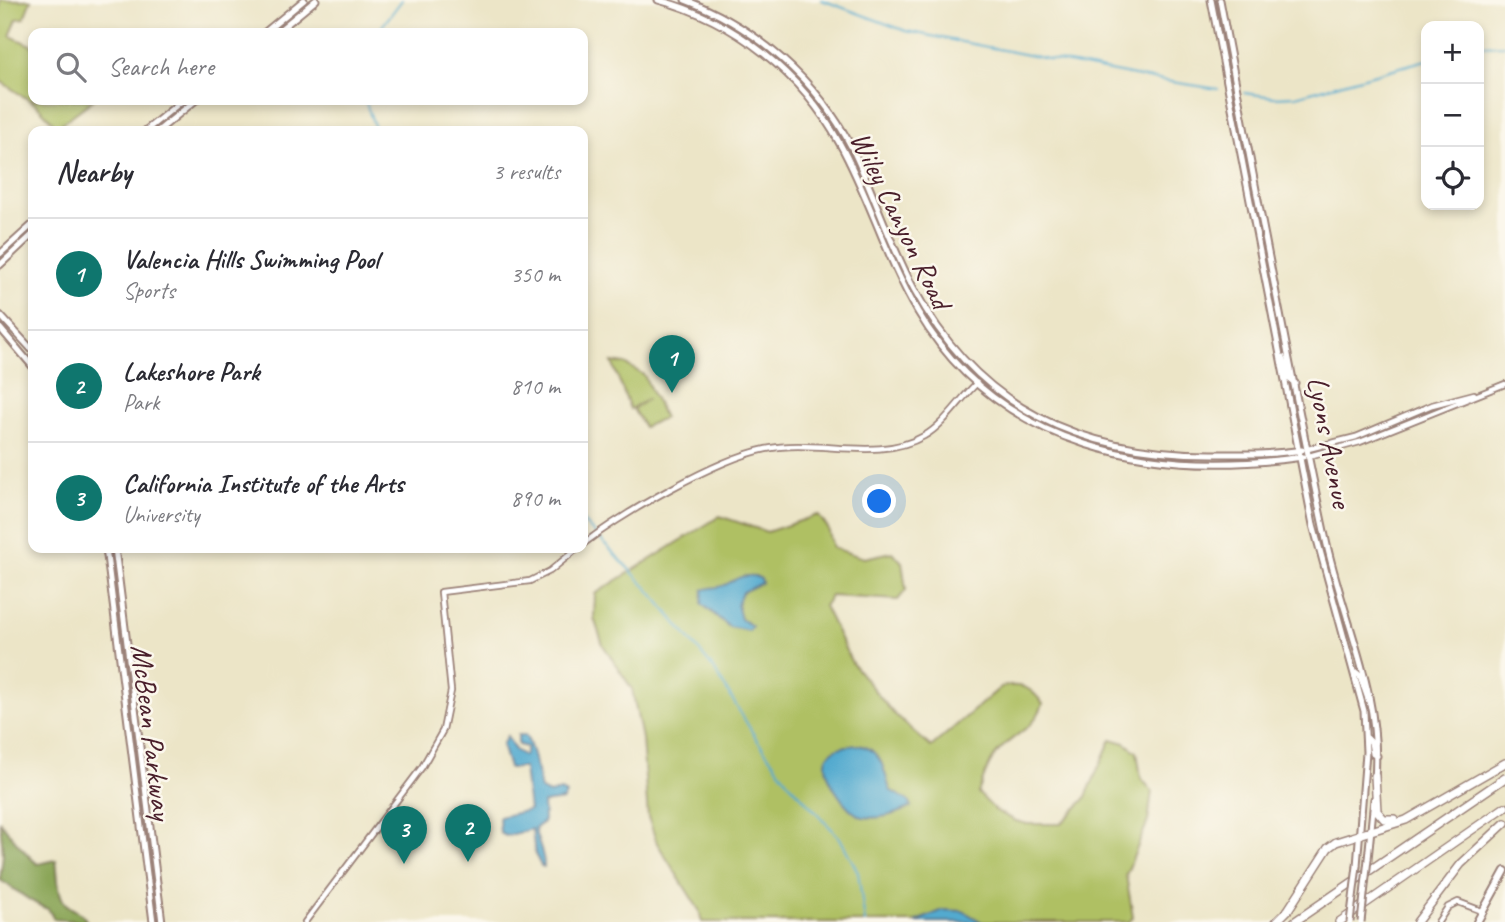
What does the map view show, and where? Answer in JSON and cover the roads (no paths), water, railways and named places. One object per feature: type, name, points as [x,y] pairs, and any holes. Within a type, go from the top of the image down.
[{"type":"highway","points":[[1276,922],[1287,910],[1328,848],[1360,832],[1406,820],[1505,763]]},
{"type":"highway","points":[[1376,776],[1377,811],[1384,819],[1392,820],[1434,804]]},
{"type":"highway","points":[[1294,922],[1505,778]]},
{"type":"highway","points":[[1339,922],[1505,807]]},
{"type":"highway","points":[[1417,922],[1461,864],[1505,823]]},
{"type":"main road","points":[[270,28],[304,0]]},
{"type":"main road","points":[[282,28],[316,0]]},
{"type":"main road","name":"Wiley Canyon Road","points":[[658,0],[703,16],[728,29],[762,51],[800,87],[840,143],[918,311],[942,346],[976,383],[1034,424],[1103,451],[1167,462],[1259,462],[1309,456]]},
{"type":"main road","name":"Wiley Canyon Road","points":[[685,0],[727,20],[767,46],[822,102],[851,147],[926,311],[951,345],[1000,393],[1069,432],[1129,449],[1177,454],[1308,449]]},
{"type":"main road","name":"Lyons Avenue","points":[[1211,0],[1321,561],[1364,711],[1367,738],[1355,891],[1350,922]]},
{"type":"main road","name":"Lyons Avenue","points":[[1220,0],[1327,547],[1373,710],[1376,776],[1361,922]]},
{"type":"main road","points":[[151,126],[177,105]]},
{"type":"main road","points":[[164,126],[190,105]]},
{"type":"main road","points":[[0,254],[28,229]]},
{"type":"main road","points":[[0,265],[28,239]]},
{"type":"main road","points":[[0,315],[28,346]]},
{"type":"main road","points":[[0,328],[28,361]]},
{"type":"main road","points":[[1279,351],[1289,379],[1295,383]]},
{"type":"main road","name":"McBean Parkway","points":[[107,553],[153,922]]},
{"type":"main road","name":"McBean Parkway","points":[[116,553],[162,922]]},
{"type":"main road","points":[[1355,672],[1360,676],[1367,702],[1373,710]]},
{"type":"main road","points":[[1364,711],[1370,714],[1376,736]]},
{"type":"main road","points":[[1367,738],[1371,742],[1373,754],[1377,756]]},
{"type":"main road","points":[[1477,922],[1505,871]]},
{"type":"main road","points":[[149,894],[158,892]]},
{"type":"street","points":[[588,541],[684,483],[751,452],[789,446],[878,448],[912,441],[938,425],[976,383]]},
{"type":"street","name":"Wiley Canyon Road","points":[[1308,449],[1356,437],[1440,402],[1505,384]]},
{"type":"street","name":"Wiley Canyon Road","points":[[1309,456],[1360,442],[1474,394]]},
{"type":"street","points":[[1454,398],[1455,404]]},
{"type":"street","points":[[1440,402],[1442,409]]},
{"type":"street","points":[[1406,415],[1409,421]]},
{"type":"street","points":[[305,922],[422,767],[446,723],[451,691],[441,592],[530,581],[550,571],[572,553]]},
{"type":"street","points":[[1438,922],[1454,903],[1465,902],[1482,911]]},
{"type":"water","points":[[755,576],[761,579],[762,583],[742,592],[737,604],[741,619],[752,626],[749,631],[729,627],[702,604],[703,590],[743,577]]},
{"type":"water","points":[[518,735],[525,735],[527,739],[541,790],[549,794],[561,791],[566,794],[563,800],[543,803],[544,821],[535,829],[544,867],[535,854],[532,829],[506,836],[500,833],[499,817],[529,810],[524,768],[509,768],[502,745],[507,736],[515,750],[524,756],[527,747],[518,745]]},
{"type":"water","points":[[842,747],[866,747],[877,756],[884,768],[890,790],[910,802],[911,807],[888,816],[869,818],[856,814],[842,800],[830,781],[826,763],[828,756]]},
{"type":"water","points":[[943,910],[963,911],[982,922],[915,922]]},
{"type":"waterway","points":[[381,28],[402,0]]},
{"type":"waterway","points":[[822,0],[906,31],[1145,78],[1218,89]]},
{"type":"waterway","points":[[1484,46],[1505,45]]},
{"type":"waterway","points":[[1244,93],[1274,97],[1296,96],[1421,61]]},
{"type":"waterway","points":[[367,105],[374,126]]},
{"type":"waterway","points":[[588,526],[649,590],[714,669],[757,740],[789,783],[840,838],[858,872],[865,922]]},
{"type":"place","name":"Valencia Hills Swimming Pool","points":[[672,393]]},
{"type":"place","name":"Lakeshore Park","points":[[468,862]]},
{"type":"place","name":"California Institute of the Arts","points":[[404,864]]}]
